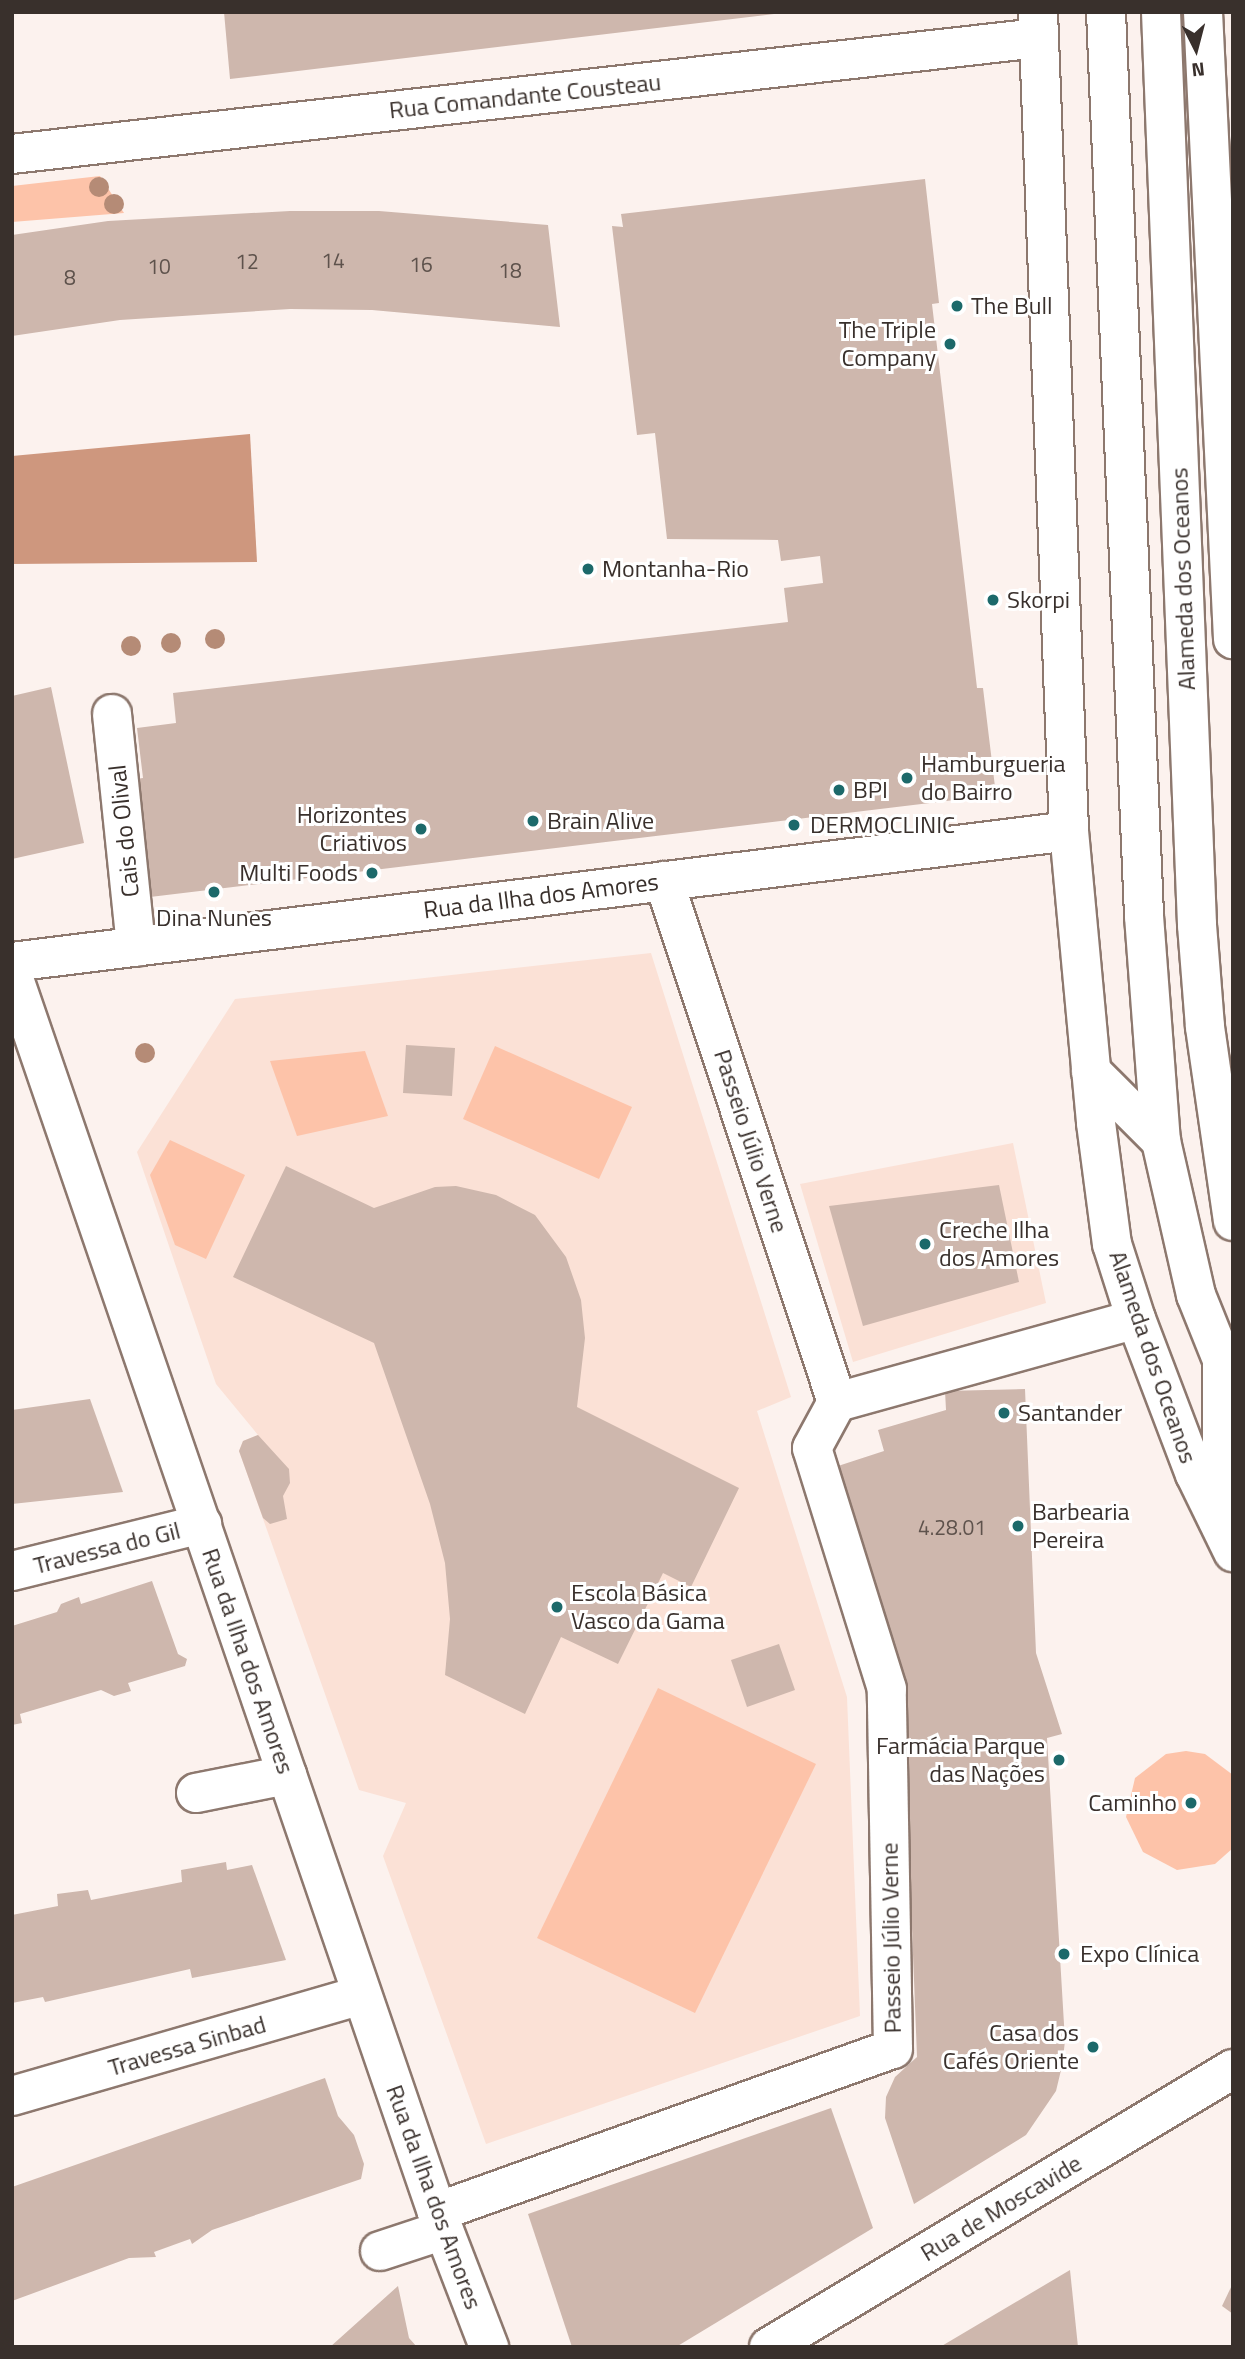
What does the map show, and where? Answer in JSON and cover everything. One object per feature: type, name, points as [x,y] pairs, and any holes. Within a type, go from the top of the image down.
[{"type":"street","points":[[1106,12],[1143,903],[1161,1141],[1196,1295],[1229,1366],[1227,1540]]},
{"type":"street","name":"Alameda dos Oceanos","points":[[1161,12],[1197,925],[1220,1145],[1233,1221]]},
{"type":"street","name":"Alameda dos Oceanos","points":[[1203,12],[1233,639]]},
{"type":"street","name":"Alameda dos Oceanos","points":[[1038,25],[1069,831],[1091,1071],[1112,1244],[1136,1319],[1195,1474],[1227,1540]]},
{"type":"street","name":"Rua Comandante Cousteau","points":[[12,154],[1038,25]]},
{"type":"street","name":"Cais do Olival","points":[[112,715],[136,947]]},
{"type":"street","name":"Rua da Ilha dos Amores","points":[[12,962],[1069,831]]},
{"type":"street","name":"Passeio Júlio Verne","points":[[440,2221],[892,2049],[887,1689],[812,1448],[837,1402],[664,881]]},
{"type":"street","name":"Rua da Ilha dos Amores","points":[[12,973],[440,2221],[489,2347]]},
{"type":"street","points":[[1091,1071],[1161,1141]]},
{"type":"street","name":"Alameda dos Oceanos","points":[[1220,1145],[1233,1083]]},
{"type":"street","points":[[837,1402],[1136,1319]]},
{"type":"street","name":"Travessa do Gil","points":[[12,1571],[202,1524]]},
{"type":"street","points":[[196,1793],[286,1775]]},
{"type":"street","name":"Travessa Sinbad","points":[[12,2096],[362,1995]]},
{"type":"street","name":"Rua de Moscavide","points":[[769,2347],[1233,2069]]},
{"type":"street","points":[[380,2251],[440,2221]]},
{"type":"shaded area","points":[[100,176],[124,213],[12,222],[12,186]]},
{"type":"shaded area","points":[[250,434],[257,562],[12,564],[12,456]]},
{"type":"shaded area","name":"Escola Básica Vasco da Gama","points":[[651,953],[791,1397],[757,1411],[847,1697],[860,2016],[486,2144],[383,1856],[406,1803],[359,1790],[239,1451],[243,1441],[258,1435],[216,1384],[137,1152],[235,999]]},
{"type":"shaded area","points":[[495,1046],[632,1107],[599,1179],[463,1119]]},
{"type":"shaded area","points":[[365,1051],[388,1116],[297,1136],[270,1061]]},
{"type":"shaded area","points":[[170,1140],[245,1175],[206,1259],[175,1245],[150,1175]]},
{"type":"shaded area","name":"Creche Ilha dos Amores","points":[[1013,1143],[1046,1303],[853,1362],[800,1184]]},
{"type":"shaded area","points":[[658,1688],[816,1764],[695,2013],[537,1938]]},
{"type":"shaded area","points":[[1186,1751],[1205,1754],[1233,1775],[1233,1848],[1215,1864],[1177,1870],[1143,1852],[1126,1817],[1135,1778],[1166,1754]]},
{"type":"building","points":[[224,12],[774,12],[774,14],[230,79]]},
{"type":"building","points":[[925,179],[939,303],[932,304],[977,688],[983,688],[996,795],[150,897],[136,779],[143,778],[137,728],[176,723],[173,693],[788,622],[784,588],[823,583],[820,556],[781,561],[778,540],[667,539],[655,433],[637,435],[612,226],[623,227],[621,214]]},
{"type":"building","points":[[290,211],[379,211],[548,225],[560,327],[372,310],[290,309],[120,320],[12,336],[12,235],[108,221]]},
{"type":"building","points":[[51,687],[84,843],[12,859],[12,696]]},
{"type":"building","points":[[406,1045],[455,1048],[452,1096],[403,1093]]},
{"type":"building","points":[[286,1166],[374,1208],[435,1187],[456,1186],[496,1195],[535,1215],[566,1257],[581,1300],[585,1338],[577,1407],[739,1488],[691,1587],[663,1573],[618,1664],[561,1637],[525,1714],[445,1675],[450,1619],[445,1563],[430,1504],[374,1343],[233,1277]]},
{"type":"building","name":"Creche Ilha dos Amores","points":[[999,1185],[1019,1282],[863,1326],[829,1206]]},
{"type":"building","points":[[1025,1389],[1036,1653],[1062,1734],[1047,1738],[1065,2041],[1062,2066],[1056,2091],[1026,2135],[914,2204],[885,2118],[886,2097],[895,2077],[917,2057],[902,1671],[838,1466],[884,1451],[878,1430],[946,1410],[945,1391]]},
{"type":"building","points":[[90,1399],[123,1492],[12,1504],[12,1410]]},
{"type":"building","points":[[258,1435],[289,1469],[290,1483],[283,1496],[287,1519],[270,1524],[263,1518],[239,1451],[243,1441]]},
{"type":"building","points":[[152,1581],[178,1654],[187,1659],[185,1666],[128,1683],[131,1691],[114,1696],[101,1690],[20,1714],[22,1723],[12,1725],[12,1626],[57,1612],[61,1604],[79,1597],[81,1604]]},
{"type":"building","points":[[779,1644],[795,1690],[747,1707],[731,1660]]},
{"type":"building","points":[[226,1862],[227,1870],[252,1865],[286,1960],[192,1978],[190,1969],[45,2002],[43,1997],[12,2003],[12,1915],[58,1906],[57,1894],[88,1890],[91,1900],[182,1882],[181,1870]]},
{"type":"building","points":[[325,2078],[338,2116],[354,2135],[364,2164],[361,2179],[212,2230],[192,2244],[190,2239],[154,2252],[156,2257],[129,2258],[12,2301],[12,2187]]},
{"type":"building","points":[[831,2108],[873,2228],[676,2347],[572,2347],[528,2214]]},
{"type":"building","points":[[1070,2270],[1078,2347],[940,2347]]},
{"type":"building","points":[[1233,2283],[1233,2314],[1222,2306]]},
{"type":"building","points":[[398,2286],[409,2338],[417,2347],[330,2347]]},
{"type":"place","name":"The Bull","points":[[957,306]]},
{"type":"place","name":"The Triple Company","points":[[950,344]]},
{"type":"place","name":"Montanha-Rio","points":[[588,569]]},
{"type":"place","name":"Skorpi","points":[[993,600]]},
{"type":"place","name":"Hamburgueria do Bairro","points":[[907,778]]},
{"type":"place","name":"BPI","points":[[839,790]]},
{"type":"place","name":"Brain Alive","points":[[533,821]]},
{"type":"place","name":"DERMOCLINIC","points":[[794,825]]},
{"type":"place","name":"Horizontes Criativos","points":[[421,829]]},
{"type":"place","name":"Multi Foods","points":[[372,873]]},
{"type":"place","name":"Dina Nunes","points":[[214,892]]},
{"type":"place","name":"Creche Ilha dos Amores","points":[[925,1244]]},
{"type":"place","name":"Santander","points":[[1004,1413]]},
{"type":"place","name":"Barbearia Pereira","points":[[1018,1526]]},
{"type":"place","name":"Escola Básica Vasco da Gama","points":[[557,1607]]},
{"type":"place","name":"Farmácia Parque das Nações","points":[[1059,1760]]},
{"type":"place","name":"Caminho","points":[[1191,1803]]},
{"type":"place","name":"Expo Clínica","points":[[1064,1954]]},
{"type":"place","name":"Casa dos Cafés Oriente","points":[[1093,2047]]}]
